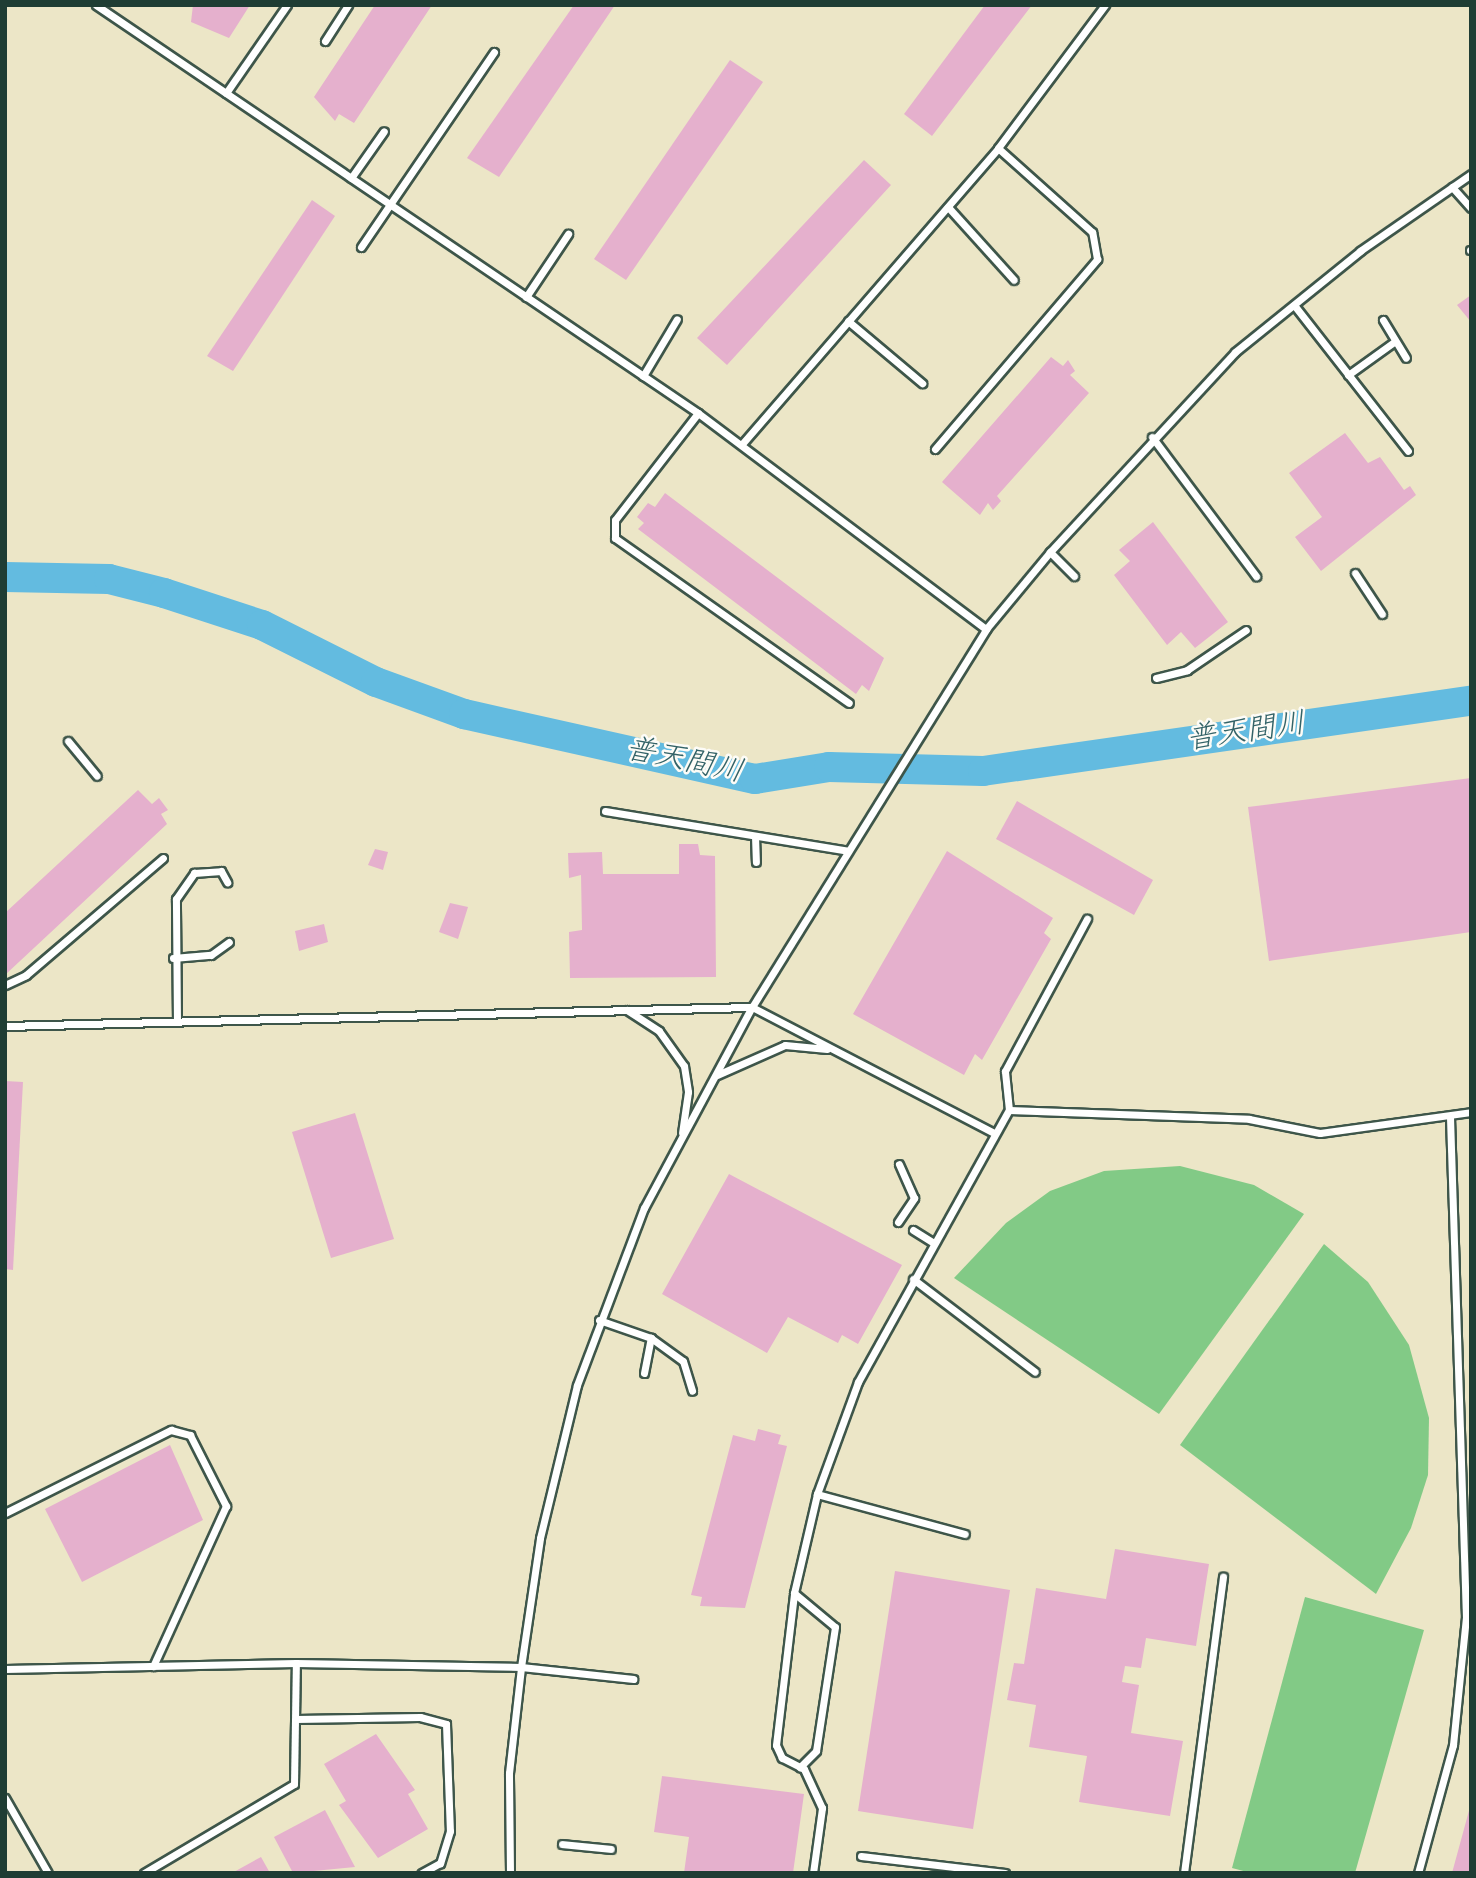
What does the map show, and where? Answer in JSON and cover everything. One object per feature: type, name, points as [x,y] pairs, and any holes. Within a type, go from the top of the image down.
[{"type":"lane","points":[[96,5],[742,444],[986,629]]},
{"type":"lane","points":[[226,93],[287,5]]},
{"type":"lane","points":[[325,41],[348,5]]},
{"type":"lane","points":[[742,444],[998,148],[1105,5]]},
{"type":"lane","points":[[361,247],[494,52]]},
{"type":"lane","points":[[351,178],[384,131]]},
{"type":"lane","points":[[935,449],[1097,259],[1092,232],[998,148]]},
{"type":"lane","points":[[510,1873],[509,1773],[540,1538],[599,1320],[644,1208],[752,1007],[986,629],[1050,552],[1152,437],[1236,352],[1294,305],[1471,174]]},
{"type":"lane","points":[[1452,187],[1471,208]]},
{"type":"lane","points":[[948,207],[1014,280]]},
{"type":"lane","points":[[526,297],[568,234]]},
{"type":"lane","points":[[1294,305],[1408,450]]},
{"type":"lane","points":[[643,376],[677,319]]},
{"type":"lane","points":[[1383,320],[1406,358]]},
{"type":"lane","points":[[848,321],[922,383]]},
{"type":"lane","points":[[1348,375],[1394,342]]},
{"type":"lane","points":[[698,414],[615,520],[615,538],[849,703]]},
{"type":"lane","points":[[1152,437],[1256,576]]},
{"type":"lane","points":[[1050,552],[1074,576]]},
{"type":"lane","points":[[1355,573],[1382,614]]},
{"type":"lane","points":[[1156,678],[1187,670],[1246,630]]},
{"type":"lane","points":[[68,741],[97,776]]},
{"type":"lane","points":[[605,811],[848,851]]},
{"type":"lane","points":[[755,836],[756,862]]},
{"type":"lane","points":[[5,985],[26,975],[163,859]]},
{"type":"lane","points":[[177,1022],[172,918],[184,885],[194,873],[221,871],[227,882]]},
{"type":"lane","points":[[813,1873],[821,1808],[800,1767],[782,1758],[776,1745],[794,1592],[817,1494],[858,1382],[992,1132],[1009,1110],[1005,1071],[1087,919]]},
{"type":"lane","points":[[173,958],[211,955],[229,942]]},
{"type":"lane","points":[[5,1026],[752,1007],[992,1132]]},
{"type":"lane","points":[[627,1010],[659,1031],[684,1066],[688,1092],[681,1140]]},
{"type":"lane","points":[[715,1076],[785,1045],[835,1051]]},
{"type":"lane","points":[[1009,1110],[1249,1119],[1320,1133],[1471,1112]]},
{"type":"lane","points":[[1418,1873],[1453,1745],[1466,1618],[1450,1115]]},
{"type":"lane","points":[[898,1222],[914,1198],[899,1164]]},
{"type":"lane","points":[[912,1230],[934,1243]]},
{"type":"lane","points":[[913,1279],[1035,1372]]},
{"type":"lane","points":[[599,1320],[651,1338],[683,1361],[692,1391]]},
{"type":"lane","points":[[645,1373],[651,1338]]},
{"type":"lane","points":[[5,1513],[171,1430],[190,1435],[226,1506],[153,1666]]},
{"type":"lane","points":[[817,1494],[965,1534]]},
{"type":"lane","points":[[1184,1873],[1223,1577]]},
{"type":"lane","points":[[794,1592],[835,1627],[816,1751],[800,1767]]},
{"type":"lane","points":[[144,1873],[294,1784],[296,1663]]},
{"type":"lane","points":[[5,1669],[296,1663],[521,1667],[633,1679]]},
{"type":"lane","points":[[296,1719],[420,1717],[446,1724],[450,1831],[440,1863],[422,1873]]},
{"type":"lane","points":[[5,1798],[48,1873]]},
{"type":"lane","points":[[562,1844],[611,1849]]},
{"type":"lane","points":[[861,1856],[1005,1873]]},
{"type":"green space","points":[[1180,1166],[1254,1185],[1304,1214],[1159,1414],[954,1278],[1006,1223],[1050,1191],[1104,1171]]},
{"type":"green space","points":[[1324,1244],[1368,1282],[1409,1345],[1429,1418],[1428,1475],[1411,1528],[1376,1594],[1180,1445]]},
{"type":"green space","points":[[1305,1597],[1424,1630],[1355,1873],[1251,1873],[1232,1868]]},
{"type":"building","points":[[193,5],[250,5],[229,38],[191,22]]},
{"type":"building","points":[[375,5],[432,5],[354,123],[339,114],[335,121],[314,97]]},
{"type":"building","points":[[574,5],[615,5],[499,177],[467,158]]},
{"type":"building","points":[[985,5],[1032,5],[932,136],[904,114]]},
{"type":"building","points":[[730,60],[763,82],[626,280],[594,259]]},
{"type":"building","points":[[864,160],[891,185],[727,365],[697,338]]},
{"type":"building","points":[[312,200],[335,216],[233,371],[207,356]]},
{"type":"building","points":[[1471,295],[1471,322],[1457,305]]},
{"type":"building","points":[[1051,357],[1063,366],[1068,360],[1075,371],[1070,375],[1089,393],[997,496],[1001,501],[993,510],[988,503],[980,515],[942,482]]},
{"type":"building","points":[[1345,433],[1368,463],[1380,457],[1404,490],[1410,486],[1416,495],[1321,571],[1295,537],[1322,517],[1289,473]]},
{"type":"building","points":[[665,493],[884,658],[869,691],[862,685],[856,694],[638,529],[644,523],[637,517],[648,503],[655,507]]},
{"type":"building","points":[[1153,522],[1228,622],[1195,648],[1181,632],[1167,645],[1114,575],[1130,561],[1119,550]]},
{"type":"building","points":[[1471,778],[1471,932],[1269,961],[1248,807]]},
{"type":"building","points":[[138,790],[152,804],[159,798],[168,810],[161,814],[167,824],[5,975],[5,913]]},
{"type":"building","points":[[1017,801],[1153,880],[1134,915],[996,839]]},
{"type":"building","points":[[679,844],[698,844],[700,855],[715,856],[716,977],[570,978],[569,932],[582,930],[581,875],[569,878],[568,853],[602,852],[603,874],[679,874]]},
{"type":"building","points":[[375,849],[388,852],[383,870],[368,865]]},
{"type":"building","points":[[947,851],[1053,918],[1044,933],[1051,939],[982,1060],[975,1054],[964,1075],[853,1014]]},
{"type":"building","points":[[450,903],[468,907],[458,939],[439,932]]},
{"type":"building","points":[[324,924],[328,942],[299,951],[295,931]]},
{"type":"building","points":[[5,1081],[23,1082],[13,1270],[5,1269]]},
{"type":"building","points":[[355,1113],[394,1239],[331,1258],[292,1132]]},
{"type":"building","points":[[729,1174],[902,1265],[858,1344],[842,1335],[838,1343],[788,1317],[767,1353],[662,1294]]},
{"type":"building","points":[[758,1429],[781,1435],[778,1444],[787,1446],[745,1608],[700,1606],[702,1597],[691,1595],[733,1435],[755,1441]]},
{"type":"building","points":[[170,1445],[203,1520],[82,1582],[45,1509]]},
{"type":"building","points":[[1115,1549],[1209,1564],[1196,1646],[1146,1638],[1141,1668],[1125,1666],[1122,1682],[1139,1685],[1131,1733],[1183,1741],[1170,1816],[1079,1802],[1087,1756],[1029,1747],[1036,1705],[1007,1700],[1014,1663],[1024,1664],[1036,1588],[1106,1599]]},
{"type":"building","points":[[895,1571],[1010,1590],[973,1829],[858,1811]]},
{"type":"building","points":[[376,1734],[415,1790],[408,1794],[428,1829],[378,1858],[339,1805],[346,1801],[324,1764]]},
{"type":"building","points":[[662,1776],[804,1794],[793,1873],[684,1873],[689,1837],[654,1832]]},
{"type":"building","points":[[1470,1807],[1471,1873],[1452,1873]]},
{"type":"building","points":[[325,1810],[355,1867],[293,1873],[274,1837]]},
{"type":"building","points":[[261,1857],[270,1873],[232,1873]]},
{"type":"waterway","name":"普天間川","points":[[5,577],[109,579],[164,593],[262,625],[376,682],[464,714],[755,779],[829,767],[983,771],[1471,701]]}]
